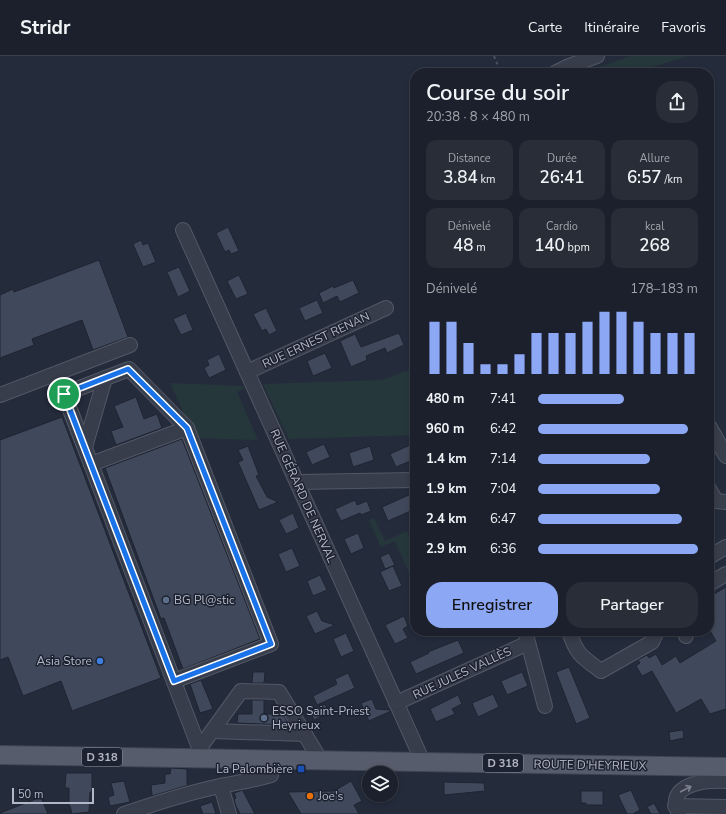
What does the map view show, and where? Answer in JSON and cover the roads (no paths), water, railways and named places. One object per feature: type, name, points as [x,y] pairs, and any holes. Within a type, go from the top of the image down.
[{"type":"main road","name":"ROUTE D'HEYRIEUX","points":[[0,755],[201,754],[272,760],[423,762],[724,773]]},
{"type":"street","points":[[565,68],[596,56]]},
{"type":"street","name":"RUE GÉRARD DE NERVAL","points":[[183,230],[423,762]]},
{"type":"street","name":"RUE ERNEST RENAN","points":[[247,372],[386,308]]},
{"type":"street","points":[[0,395],[130,345]]},
{"type":"street","points":[[174,681],[271,644],[187,428],[128,369],[64,394],[201,754]]},
{"type":"street","points":[[85,447],[105,378]]},
{"type":"street","points":[[91,464],[187,428]]},
{"type":"street","points":[[714,435],[726,456]]},
{"type":"street","points":[[297,482],[410,480]]},
{"type":"street","points":[[714,498],[716,501],[726,502]]},
{"type":"street","points":[[714,554],[726,547]]},
{"type":"street","points":[[714,581],[726,574]]},
{"type":"street","points":[[570,636],[574,648],[601,671],[652,642],[655,636]]},
{"type":"street","points":[[527,637],[545,706]]},
{"type":"street","name":"RUE JULES VALLÈS","points":[[396,704],[527,637]]},
{"type":"street","points":[[201,754],[212,731],[241,691],[279,692],[321,760]]},
{"type":"street","points":[[212,731],[305,734]]},
{"type":"street","points":[[124,814],[168,799],[221,786],[252,781],[271,775],[272,760]]},
{"type":"street","points":[[724,773],[686,787],[676,794],[677,810],[726,808]]},
{"type":"street","points":[[221,786],[229,814]]},
{"type":"street","points":[[721,814],[726,808]]},
{"type":"place","name":"BG Pl@stic","points":[[166,600]]},
{"type":"place","name":"Asia Store","points":[[100,661]]},
{"type":"place","name":"ESSO Saint-Priest Heyrieux","points":[[264,718]]},
{"type":"place","name":"La Palombière","points":[[301,769]]},
{"type":"place","name":"Joe's","points":[[310,796]]}]
